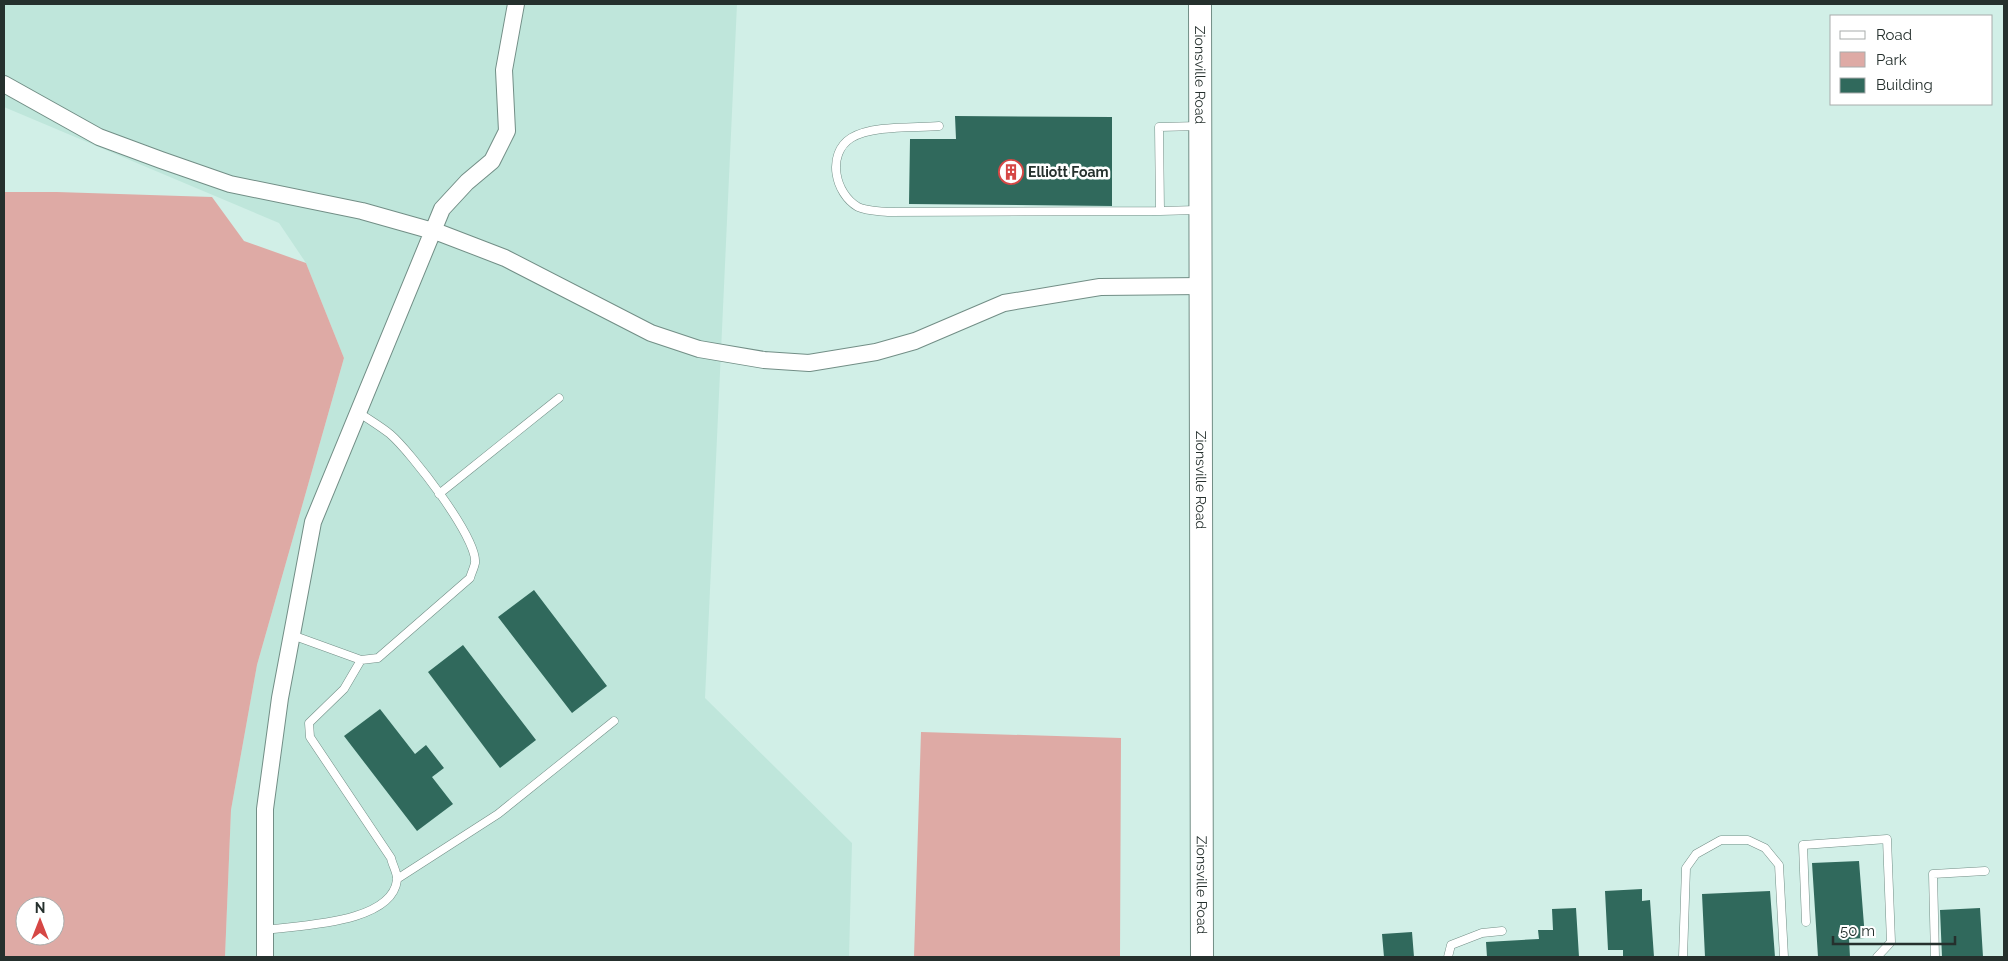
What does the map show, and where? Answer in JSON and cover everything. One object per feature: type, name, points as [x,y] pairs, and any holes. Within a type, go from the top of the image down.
[{"type":"main road","name":"Zionsville Road","points":[[1200,4],[1202,210],[1202,957]]},
{"type":"street","points":[[265,957],[265,809],[280,698],[313,522],[442,209],[467,182],[492,161],[507,131],[504,70],[516,4]]},
{"type":"street","points":[[4,84],[99,137],[221,181],[362,211],[432,232],[505,258],[651,333],[699,349],[764,360],[809,363],[876,352],[915,341],[1004,303],[1100,287],[1202,286]]},
{"type":"lane","points":[[938,126],[866,132],[850,139],[842,148],[837,162],[836,175],[838,184],[848,199],[860,208],[888,212],[1202,210]]},
{"type":"lane","points":[[1160,211],[1159,127],[1201,126]]},
{"type":"lane","points":[[439,494],[558,398]]},
{"type":"lane","points":[[292,635],[361,660],[378,658],[470,578],[475,562],[469,543],[424,470],[390,434],[358,412]]},
{"type":"lane","points":[[265,930],[356,918],[390,899],[397,879],[390,858],[310,737],[309,723],[344,688],[361,660]]},
{"type":"lane","points":[[397,879],[498,814],[614,722]]},
{"type":"lane","points":[[1806,922],[1803,845],[1887,839],[1891,942],[1877,957]]},
{"type":"lane","points":[[1683,957],[1686,868],[1696,854],[1721,840],[1748,840],[1764,848],[1779,865],[1784,957]]},
{"type":"lane","points":[[1935,957],[1932,874],[1984,871]]},
{"type":"lane","points":[[1448,957],[1451,945],[1482,932],[1502,931]]},
{"type":"shaded area","points":[[4,4],[737,4],[705,698],[852,843],[849,957],[225,957],[231,810],[257,665],[344,358],[306,263],[279,223],[4,107]]},
{"type":"green space","points":[[4,192],[212,197],[244,241],[306,263],[344,358],[257,665],[231,810],[225,957],[4,957]]},
{"type":"green space","points":[[921,732],[1121,738],[1120,956],[914,957]]},
{"type":"building","name":"Elliott Foam","points":[[955,116],[1112,117],[1112,206],[909,204],[910,139],[956,139]]},
{"type":"building","points":[[534,590],[607,686],[572,713],[498,617]]},
{"type":"building","points":[[463,645],[536,740],[500,768],[428,672]]},
{"type":"building","points":[[380,709],[415,754],[426,745],[444,768],[432,777],[453,804],[417,831],[344,736]]},
{"type":"building","points":[[1859,861],[1865,938],[1849,939],[1850,957],[1818,957],[1812,863]]},
{"type":"building","points":[[1642,889],[1642,901],[1650,900],[1654,957],[1623,957],[1623,950],[1608,950],[1605,891]]},
{"type":"building","points":[[1770,891],[1775,957],[1705,957],[1702,894]]},
{"type":"building","points":[[1576,908],[1579,957],[1487,957],[1486,942],[1539,939],[1538,930],[1553,930],[1552,909]]},
{"type":"building","points":[[1980,908],[1983,957],[1942,957],[1940,910]]},
{"type":"building","points":[[1412,932],[1414,957],[1384,957],[1382,934]]},
{"type":"place","name":"Elliott Foam","points":[[1011,172]]}]
